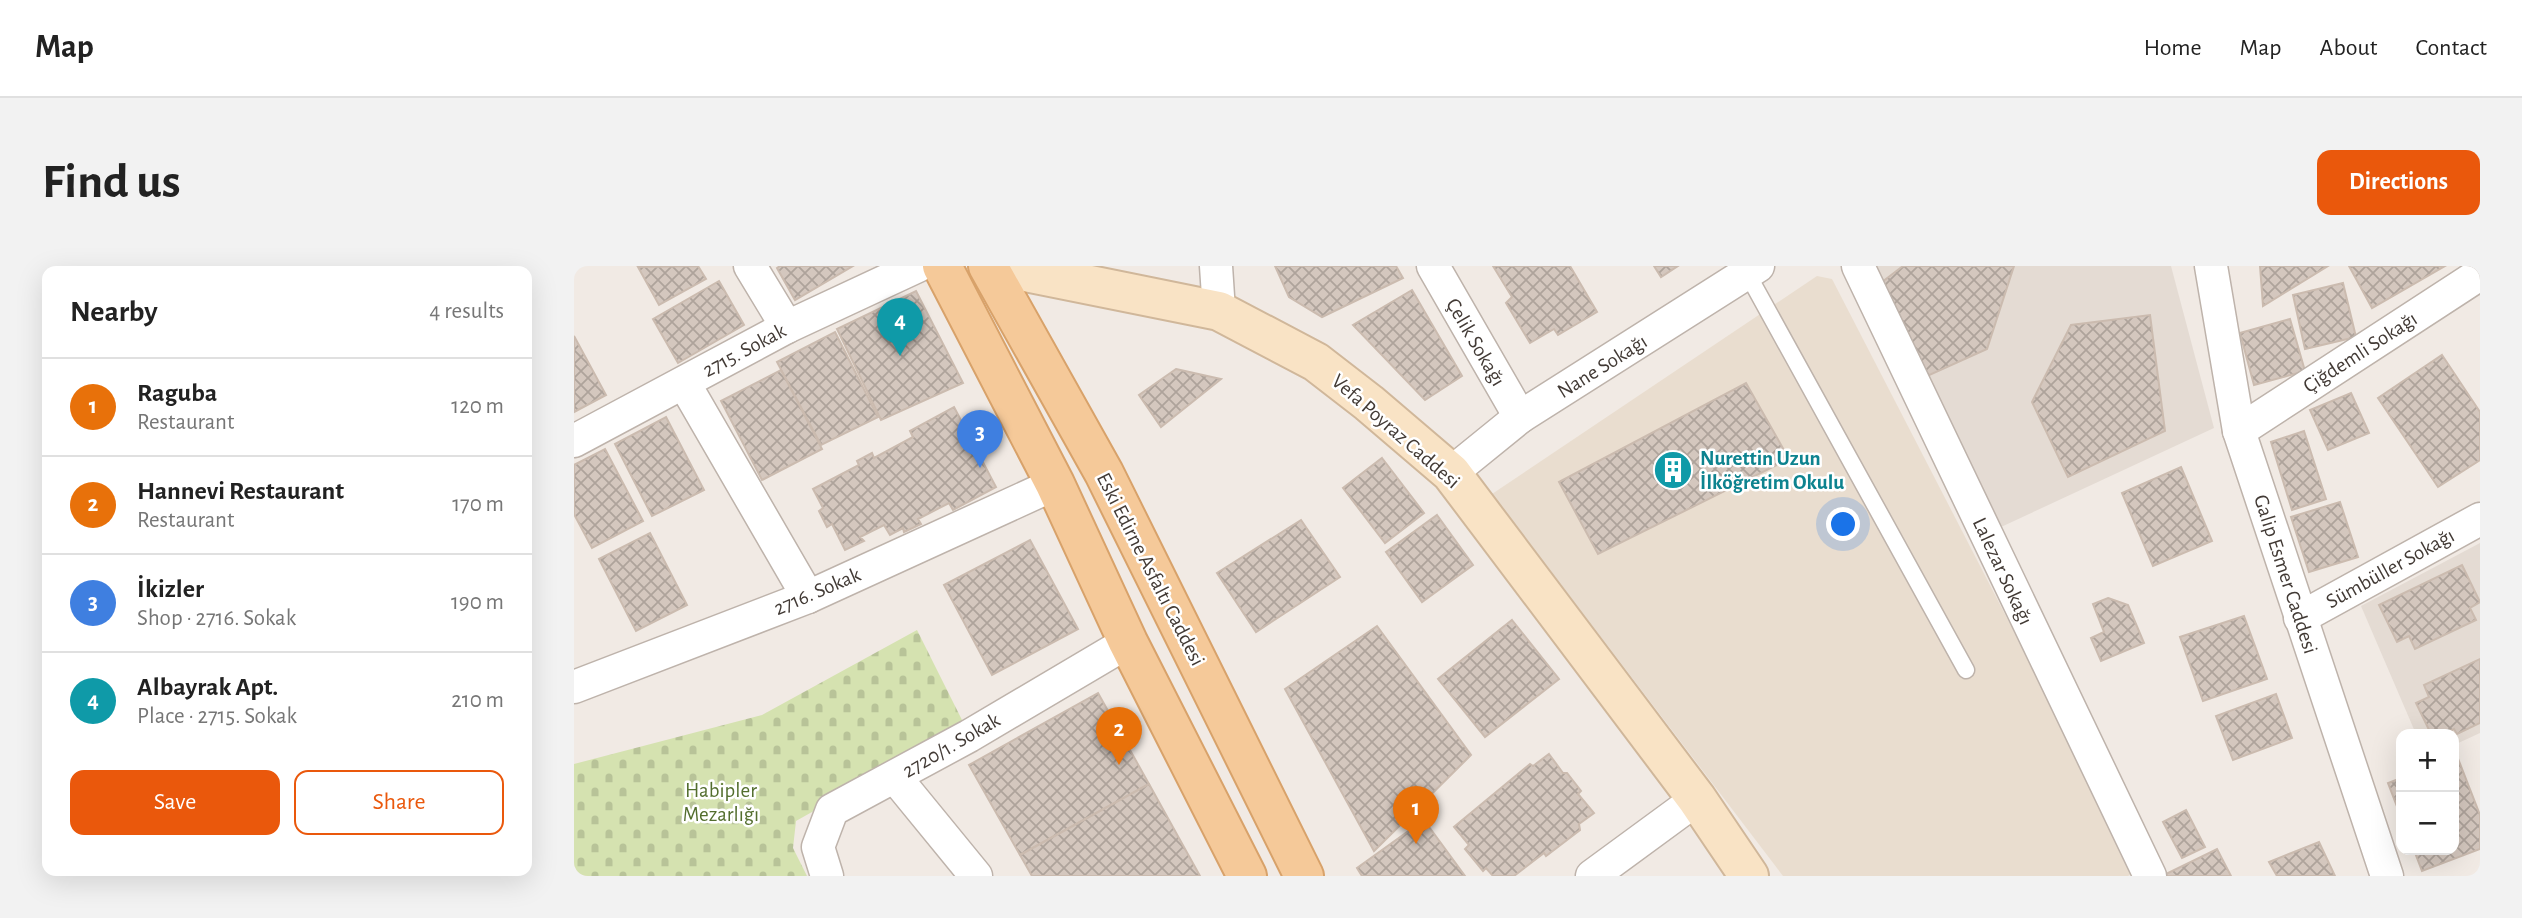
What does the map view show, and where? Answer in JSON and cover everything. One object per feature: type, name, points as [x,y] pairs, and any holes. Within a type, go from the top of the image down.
[{"type":"main road","points":[[942,266],[1055,484],[1128,642],[1247,876]]},
{"type":"main road","name":"Eski Edirne Asfaltı Caddesi","points":[[988,266],[1104,474],[1304,876]]},
{"type":"main road","name":"Vefa Poyraz Caddesi","points":[[996,266],[1219,312],[1315,362],[1369,403],[1451,473],[1697,799],[1749,876]]},
{"type":"street","points":[[750,266],[787,327]]},
{"type":"street","name":"2715. Sokak","points":[[574,442],[787,327],[918,266]]},
{"type":"street","points":[[1216,266],[1219,312]]},
{"type":"street","name":"Çelik Sokağı","points":[[1433,266],[1520,418]]},
{"type":"street","name":"Lalezar Sokağı","points":[[1858,266],[2150,876]]},
{"type":"street","name":"Galip Esmer Caddesi","points":[[2211,266],[2239,431],[2387,876]]},
{"type":"street","name":"Nane Sokağı","points":[[1451,473],[1520,418],[1753,270]]},
{"type":"street","name":"Çiğdemli Sokağı","points":[[2239,431],[2480,274]]},
{"type":"street","points":[[684,383],[808,597]]},
{"type":"street","name":"2716. Sokak","points":[[574,687],[808,597],[1055,484]]},
{"type":"street","name":"Sümbüller Sokağı","points":[[2300,618],[2480,519]]},
{"type":"street","name":"2720/1. Sokak","points":[[827,876],[818,846],[832,810],[895,777],[1128,642]]},
{"type":"street","points":[[895,777],[976,876]]},
{"type":"street","points":[[1592,876],[1697,799]]},
{"type":"lane","points":[[1753,270],[1966,670]]},
{"type":"shaded area","points":[[1865,266],[2171,266],[2214,428],[2001,527]]},
{"type":"shaded area","points":[[1817,276],[1832,279],[2137,870],[2128,876],[1783,876],[1492,494]]},
{"type":"shaded area","points":[[2480,543],[2480,733],[2459,743],[2459,729],[2414,729],[2361,606]]},
{"type":"green space","name":"Habipler Mezarlığı","points":[[917,630],[965,726],[796,821],[793,848],[807,876],[574,876],[574,764],[762,715]]},
{"type":"building","points":[[698,266],[706,279],[659,305],[638,267]]},
{"type":"building","points":[[853,266],[795,300],[777,268]]},
{"type":"building","points":[[1275,266],[1396,266],[1403,278],[1322,317],[1289,297]]},
{"type":"building","points":[[1493,266],[1570,266],[1597,312],[1558,335],[1554,329],[1530,343],[1506,303],[1512,297]]},
{"type":"building","points":[[1654,266],[1678,266],[1661,277]]},
{"type":"building","points":[[1903,266],[2014,266],[1987,349],[1925,377],[1882,282]]},
{"type":"building","points":[[2260,266],[2328,266],[2263,306]]},
{"type":"building","points":[[2349,266],[2445,266],[2372,308]]},
{"type":"building","points":[[719,281],[744,325],[678,363],[653,319]]},
{"type":"building","points":[[2343,283],[2356,337],[2305,349],[2293,295]]},
{"type":"building","points":[[1412,290],[1462,376],[1425,400],[1353,325]]},
{"type":"building","points":[[916,291],[963,383],[881,420],[837,329]]},
{"type":"building","points":[[2150,315],[2165,431],[2068,477],[2032,402],[2071,325]]},
{"type":"building","points":[[2290,319],[2305,371],[2254,385],[2240,333]]},
{"type":"building","points":[[835,332],[878,417],[821,445],[777,362]]},
{"type":"building","points":[[574,336],[606,395],[574,412]]},
{"type":"building","points":[[2442,355],[2480,412],[2480,460],[2438,487],[2378,398]]},
{"type":"building","points":[[1176,369],[1221,379],[1161,427],[1139,395]]},
{"type":"building","points":[[781,370],[822,449],[762,480],[721,401]]},
{"type":"building","name":"Nurettin Uzun İlköğretim Okulu","points":[[1746,383],[1789,459],[1598,554],[1559,482]]},
{"type":"building","points":[[2351,393],[2369,433],[2328,450],[2310,410]]},
{"type":"building","points":[[954,407],[996,487],[953,510],[949,503],[918,519],[921,524],[904,532],[903,528],[890,535],[884,525],[860,537],[864,541],[845,550],[832,524],[827,527],[819,511],[823,508],[813,489],[859,465],[857,461],[872,453],[874,458],[913,437],[910,431]]},
{"type":"building","points":[[666,417],[704,490],[652,516],[615,444]]},
{"type":"building","points":[[2304,431],[2326,499],[2292,510],[2271,442]]},
{"type":"building","points":[[605,449],[643,521],[592,548],[574,514],[574,465]]},
{"type":"building","points":[[1382,458],[1424,513],[1385,543],[1343,488]]},
{"type":"building","points":[[2181,467],[2212,541],[2153,566],[2122,493]]},
{"type":"building","points":[[2340,502],[2358,557],[2309,572],[2291,517]]},
{"type":"building","points":[[1437,515],[1473,565],[1422,602],[1386,552]]},
{"type":"building","points":[[1301,520],[1340,577],[1256,632],[1217,573]]},
{"type":"building","points":[[650,533],[687,605],[636,631],[599,559]]},
{"type":"building","points":[[1030,540],[1078,629],[992,675],[944,585]]},
{"type":"building","points":[[2462,565],[2480,602],[2470,608],[2476,620],[2415,649],[2409,636],[2397,642],[2379,605]]},
{"type":"building","points":[[2108,598],[2128,605],[2144,643],[2101,661],[2091,638],[2104,632],[2093,604]]},
{"type":"building","points":[[2244,616],[2267,679],[2203,701],[2180,637]]},
{"type":"building","points":[[1512,620],[1559,679],[1485,737],[1438,679]]},
{"type":"building","points":[[1377,626],[1471,755],[1374,851],[1285,689]]},
{"type":"building","points":[[2480,659],[2480,723],[2459,733],[2459,729],[2429,729],[2416,703],[2429,697],[2424,685]]},
{"type":"building","points":[[1098,693],[1149,784],[1020,855],[969,765]]},
{"type":"building","points":[[2276,694],[2292,738],[2233,760],[2216,716]]},
{"type":"building","points":[[1549,754],[1581,791],[1578,794],[1594,813],[1579,824],[1580,830],[1514,876],[1493,876],[1486,868],[1483,871],[1465,849],[1469,845],[1454,827],[1530,764],[1533,766]]},
{"type":"building","points":[[2459,761],[2480,815],[2480,849],[2422,871],[2416,855],[2459,855]]},
{"type":"building","points":[[2396,780],[2396,804],[2388,783]]},
{"type":"building","points":[[1149,784],[1200,876],[1032,876],[1020,855]]},
{"type":"building","points":[[2186,810],[2205,847],[2182,858],[2163,822]]},
{"type":"building","points":[[1424,820],[1465,876],[1362,876],[1357,868]]},
{"type":"building","points":[[2319,842],[2335,876],[2277,876],[2269,862]]},
{"type":"building","points":[[2217,849],[2231,876],[2167,876],[2166,874]]},
{"type":"place","name":"Albayrak Apt.","points":[[900,356]]},
{"type":"place","name":"İkizler","points":[[980,468]]},
{"type":"place","name":"Nurettin Uzun İlköğretim Okulu","points":[[1673,470]]},
{"type":"place","name":"Hannevi Restaurant","points":[[1119,765]]},
{"type":"place","name":"Raguba","points":[[1416,844]]}]
